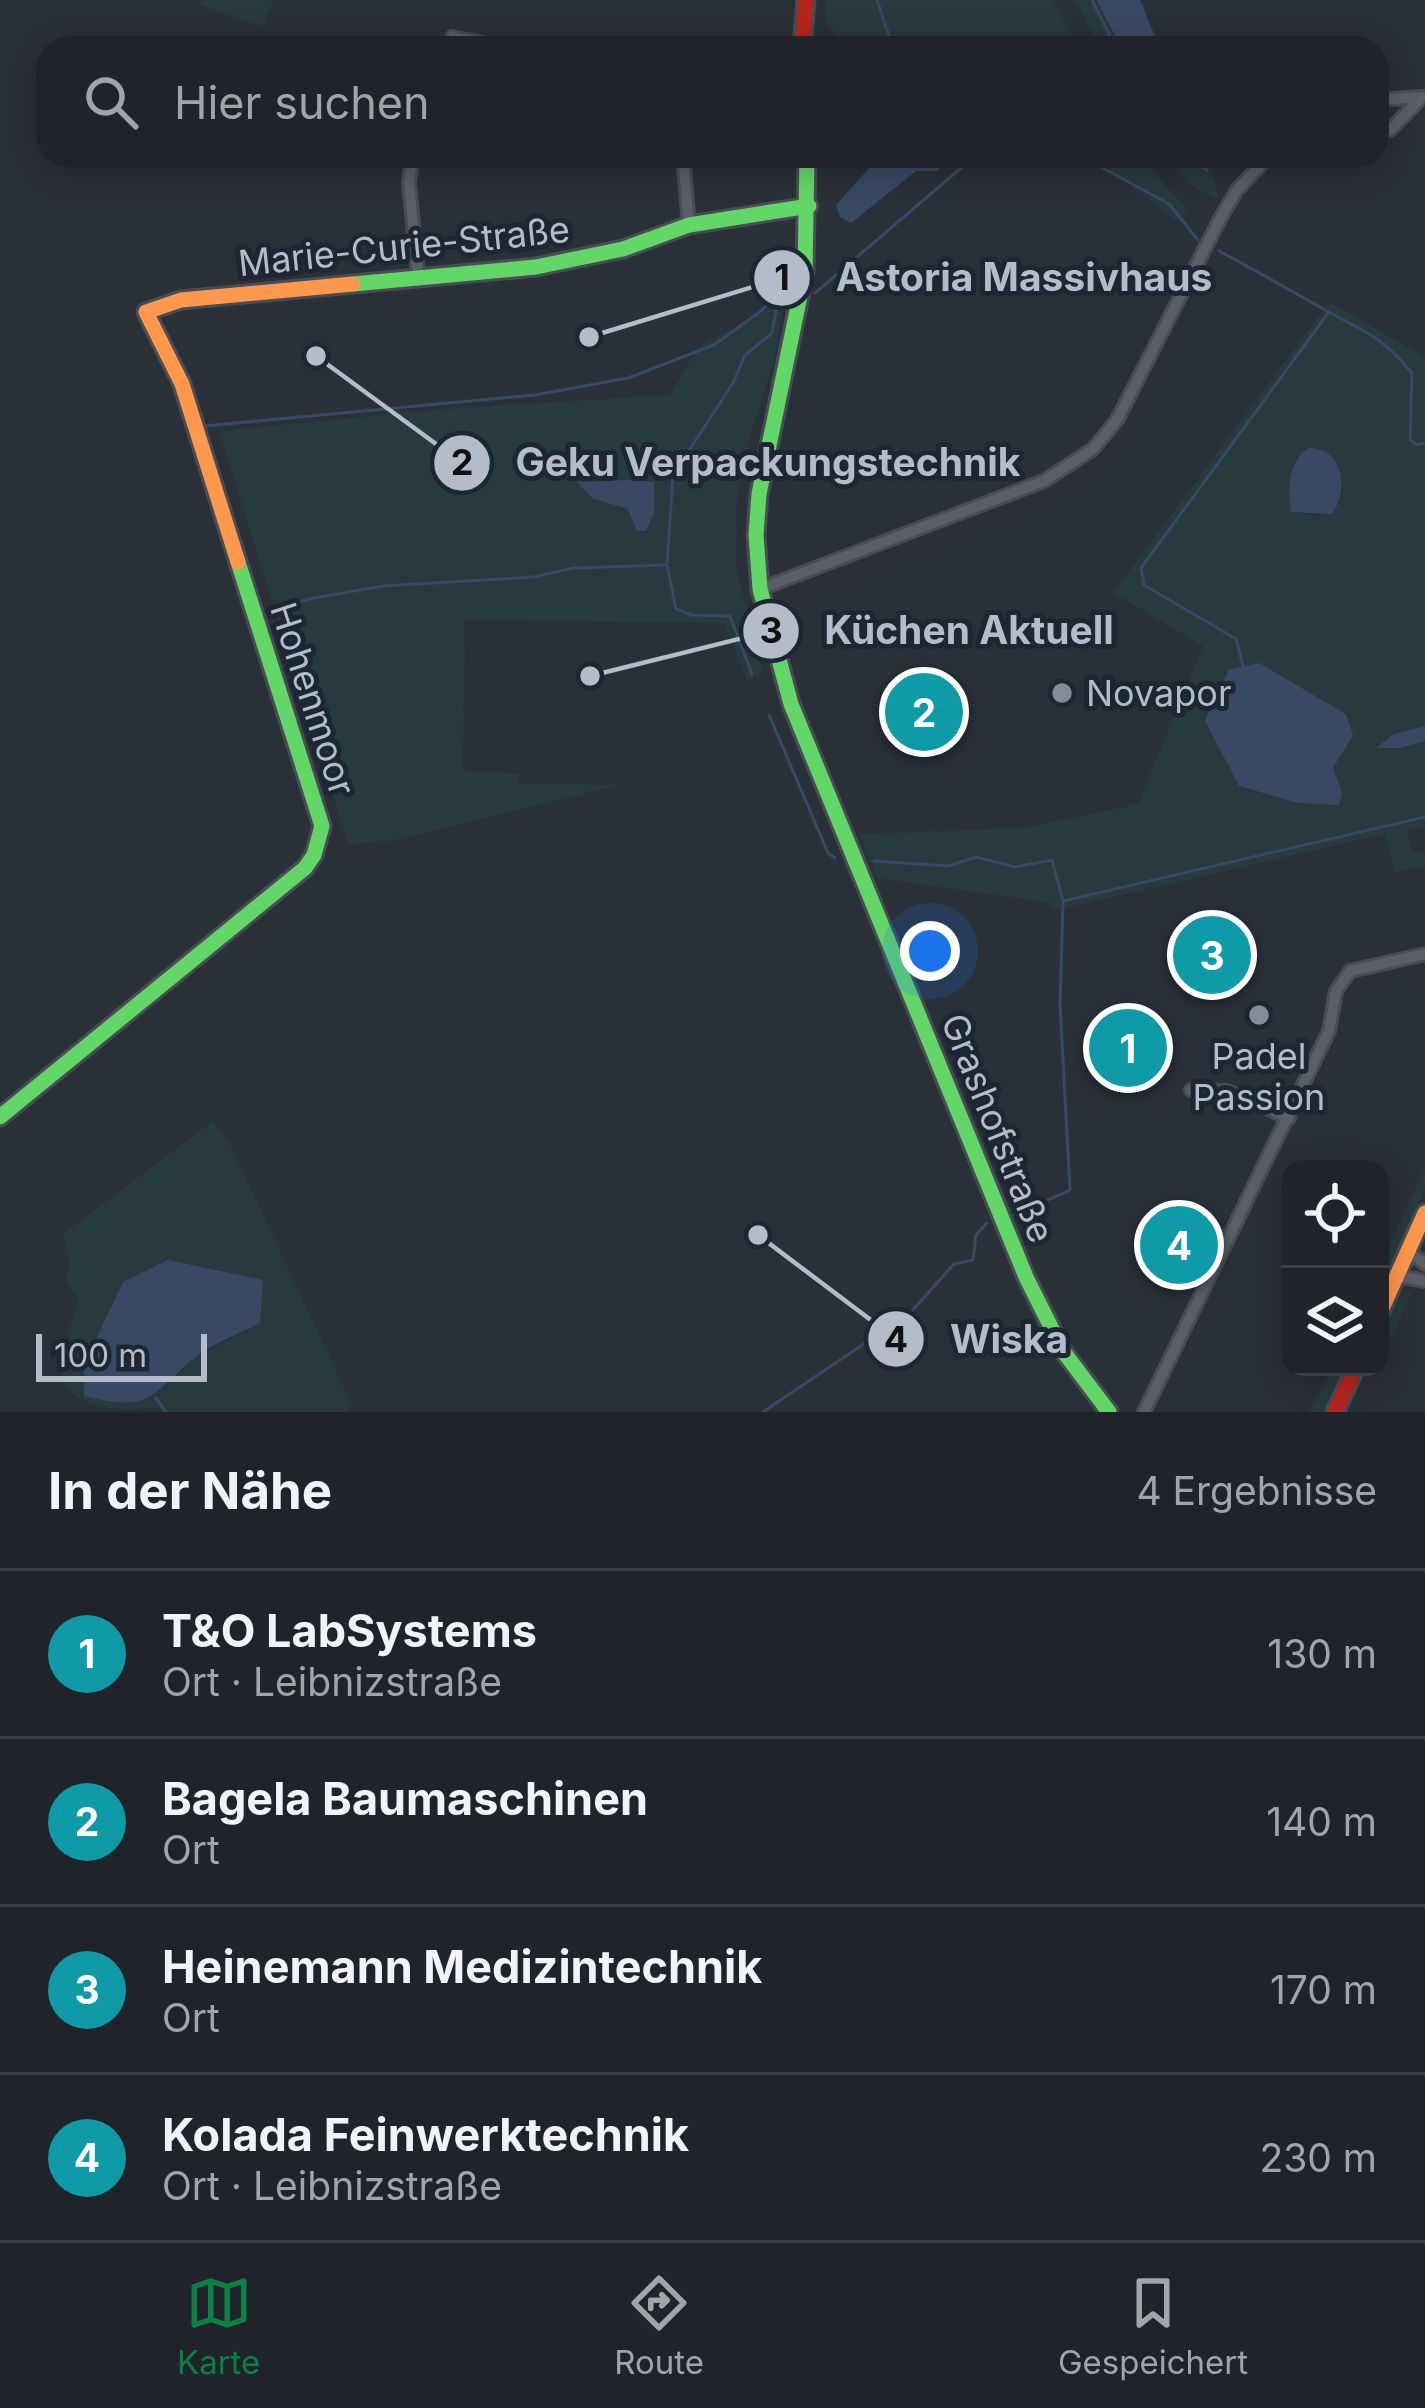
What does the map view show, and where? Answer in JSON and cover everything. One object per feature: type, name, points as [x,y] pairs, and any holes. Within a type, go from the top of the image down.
[{"type":"street","points":[[803,36],[806,0]]},
{"type":"street","points":[[1389,99],[1423,97]]},
{"type":"street","points":[[1389,130],[1423,97]]},
{"type":"street","points":[[411,168],[418,277]]},
{"type":"street","points":[[684,168],[689,225]]},
{"type":"street","name":"Grashofstraße","points":[[807,168],[805,272],[759,494],[755,535],[760,590],[791,704],[1026,1277],[1063,1351],[1109,1412]]},
{"type":"street","points":[[760,590],[1044,481],[1093,449],[1117,420],[1221,217],[1257,168]]},
{"type":"street","name":"Marie-Curie-Straße","points":[[146,312],[181,300],[578,260],[689,225],[809,206]]},
{"type":"street","name":"Hohenmoor","points":[[0,1117],[305,868],[322,826],[182,384],[146,312]]},
{"type":"street","points":[[1144,1412],[1329,1031],[1336,991],[1350,971],[1425,954]]},
{"type":"street","points":[[1191,1090],[1227,1091],[1289,1118]]},
{"type":"street","points":[[1389,1293],[1425,1214]]},
{"type":"street","points":[[1408,1251],[1425,1264]]},
{"type":"street","points":[[1397,1276],[1425,1281]]},
{"type":"street","points":[[1335,1412],[1352,1376]]},
{"type":"green space","points":[[202,0],[273,0],[263,27],[200,5]]},
{"type":"green space","points":[[826,0],[1053,0],[1072,36],[835,36],[826,19]]},
{"type":"green space","points":[[1075,0],[1141,0],[1157,36],[1094,36]]},
{"type":"green space","points":[[1109,168],[1150,168],[1187,209],[1177,221]]},
{"type":"green space","points":[[1172,168],[1211,168],[1219,200],[1195,188]]},
{"type":"green space","points":[[788,280],[774,360],[749,439],[737,499],[736,568],[763,671],[748,682],[724,623],[465,620],[463,771],[519,774],[519,783],[620,785],[395,840],[348,844],[219,431],[455,408],[670,395],[697,348],[765,310],[773,286]]},
{"type":"green space","points":[[1329,302],[1425,357],[1425,828],[1407,830],[1412,853],[1425,853],[1425,866],[1395,872],[1385,834],[1052,911],[1051,903],[877,878],[859,834],[1023,828],[1138,804],[1203,646],[1113,593]],"holes":[[[1293,466],[1338,467],[1343,492],[1317,516],[1292,512]],[[1205,721],[1352,736],[1333,768],[1342,792],[1260,793],[1239,786]]]},
{"type":"green space","points":[[213,1121],[230,1144],[353,1407],[344,1412],[161,1412],[159,1407],[102,1407],[76,1396],[63,1374],[65,1346],[79,1300],[66,1280],[70,1264],[63,1234]],"holes":[[[223,1273],[262,1280],[260,1323],[195,1357],[156,1398]]]},
{"type":"green space","points":[[1425,1168],[1425,1189],[1389,1268],[1389,1246]]},
{"type":"green space","points":[[1414,1288],[1389,1343],[1389,1316]]},
{"type":"green space","points":[[1329,1376],[1341,1376],[1324,1412],[1309,1412]]},
{"type":"water","points":[[1097,0],[1140,0],[1154,36],[1115,36]]},
{"type":"water","points":[[869,168],[939,168],[916,171],[851,223],[840,217],[836,205]]},
{"type":"water","points":[[1309,448],[1330,455],[1340,472],[1340,494],[1332,514],[1291,512],[1291,476],[1297,460]]},
{"type":"water","points":[[576,482],[654,482],[654,513],[646,531],[637,531],[628,509],[594,499]]},
{"type":"water","points":[[1259,663],[1346,714],[1353,735],[1333,768],[1342,792],[1339,805],[1298,803],[1239,786],[1205,721],[1229,669]]},
{"type":"water","points":[[1425,726],[1425,741],[1376,748],[1394,734]]},
{"type":"water","points":[[168,1260],[263,1280],[260,1323],[200,1354],[146,1398],[122,1402],[84,1396],[84,1365],[123,1282]]},
{"type":"waterway","points":[[877,0],[889,36]]},
{"type":"waterway","points":[[1092,0],[1110,36]]},
{"type":"waterway","points":[[815,293],[961,168]]},
{"type":"waterway","points":[[1103,168],[1169,204],[1198,240]]},
{"type":"waterway","points":[[1203,168],[1207,170]]},
{"type":"waterway","points":[[1219,251],[1389,349],[1412,373],[1410,440],[1425,443]]},
{"type":"waterway","points":[[204,426],[535,395],[628,378],[714,345],[761,311],[788,283]]},
{"type":"waterway","points":[[752,674],[730,616],[692,615],[676,609],[667,565],[673,475],[733,383],[745,355],[772,333],[779,295]]},
{"type":"waterway","points":[[1243,666],[1236,639],[1144,585],[1141,568],[1329,312]]},
{"type":"waterway","points":[[275,610],[383,586],[533,577],[574,568],[665,565]]},
{"type":"waterway","points":[[769,715],[828,853],[835,858]]},
{"type":"waterway","points":[[874,861],[948,866],[976,857],[1015,867],[1052,860],[1063,901],[1425,817]]},
{"type":"waterway","points":[[1014,1215],[1070,1190],[1060,1004],[1063,901]]},
{"type":"waterway","points":[[763,1412],[911,1312],[954,1264],[973,1260],[976,1235],[987,1223]]},
{"type":"waterway","points":[[156,1398],[166,1412]]},
{"type":"traffic: fast","points":[[807,168],[805,272],[759,494],[760,589],[791,704],[1026,1277],[1063,1351],[1109,1412]]},
{"type":"traffic: fast","points":[[353,284],[536,267],[623,249],[689,225],[809,206]]},
{"type":"traffic: fast","points":[[0,1117],[305,868],[314,855],[322,826],[238,562]]},
{"type":"traffic: slow","points":[[238,562],[182,384],[146,312],[181,300],[353,284]]},
{"type":"traffic: slow","points":[[1389,1293],[1425,1213]]},
{"type":"traffic: jam","points":[[803,36],[806,0]]},
{"type":"traffic: jam","points":[[1335,1412],[1352,1376]]},
{"type":"place","name":"Astoria Massivhaus","points":[[589,337]]},
{"type":"place","name":"Geku Verpackungstechnik","points":[[316,356]]},
{"type":"place","name":"Küchen Aktuell","points":[[590,676]]},
{"type":"place","name":"Novapor","points":[[1062,693]]},
{"type":"place","name":"Bagela Baumaschinen","points":[[924,712]]},
{"type":"place","name":"Heinemann Medizintechnik","points":[[1212,955]]},
{"type":"place","name":"Padel Passion","points":[[1259,1015]]},
{"type":"place","name":"T&O LabSystems","points":[[1128,1048]]},
{"type":"place","name":"Wiska","points":[[758,1235]]},
{"type":"place","name":"Kolada Feinwerktechnik","points":[[1179,1245]]}]
